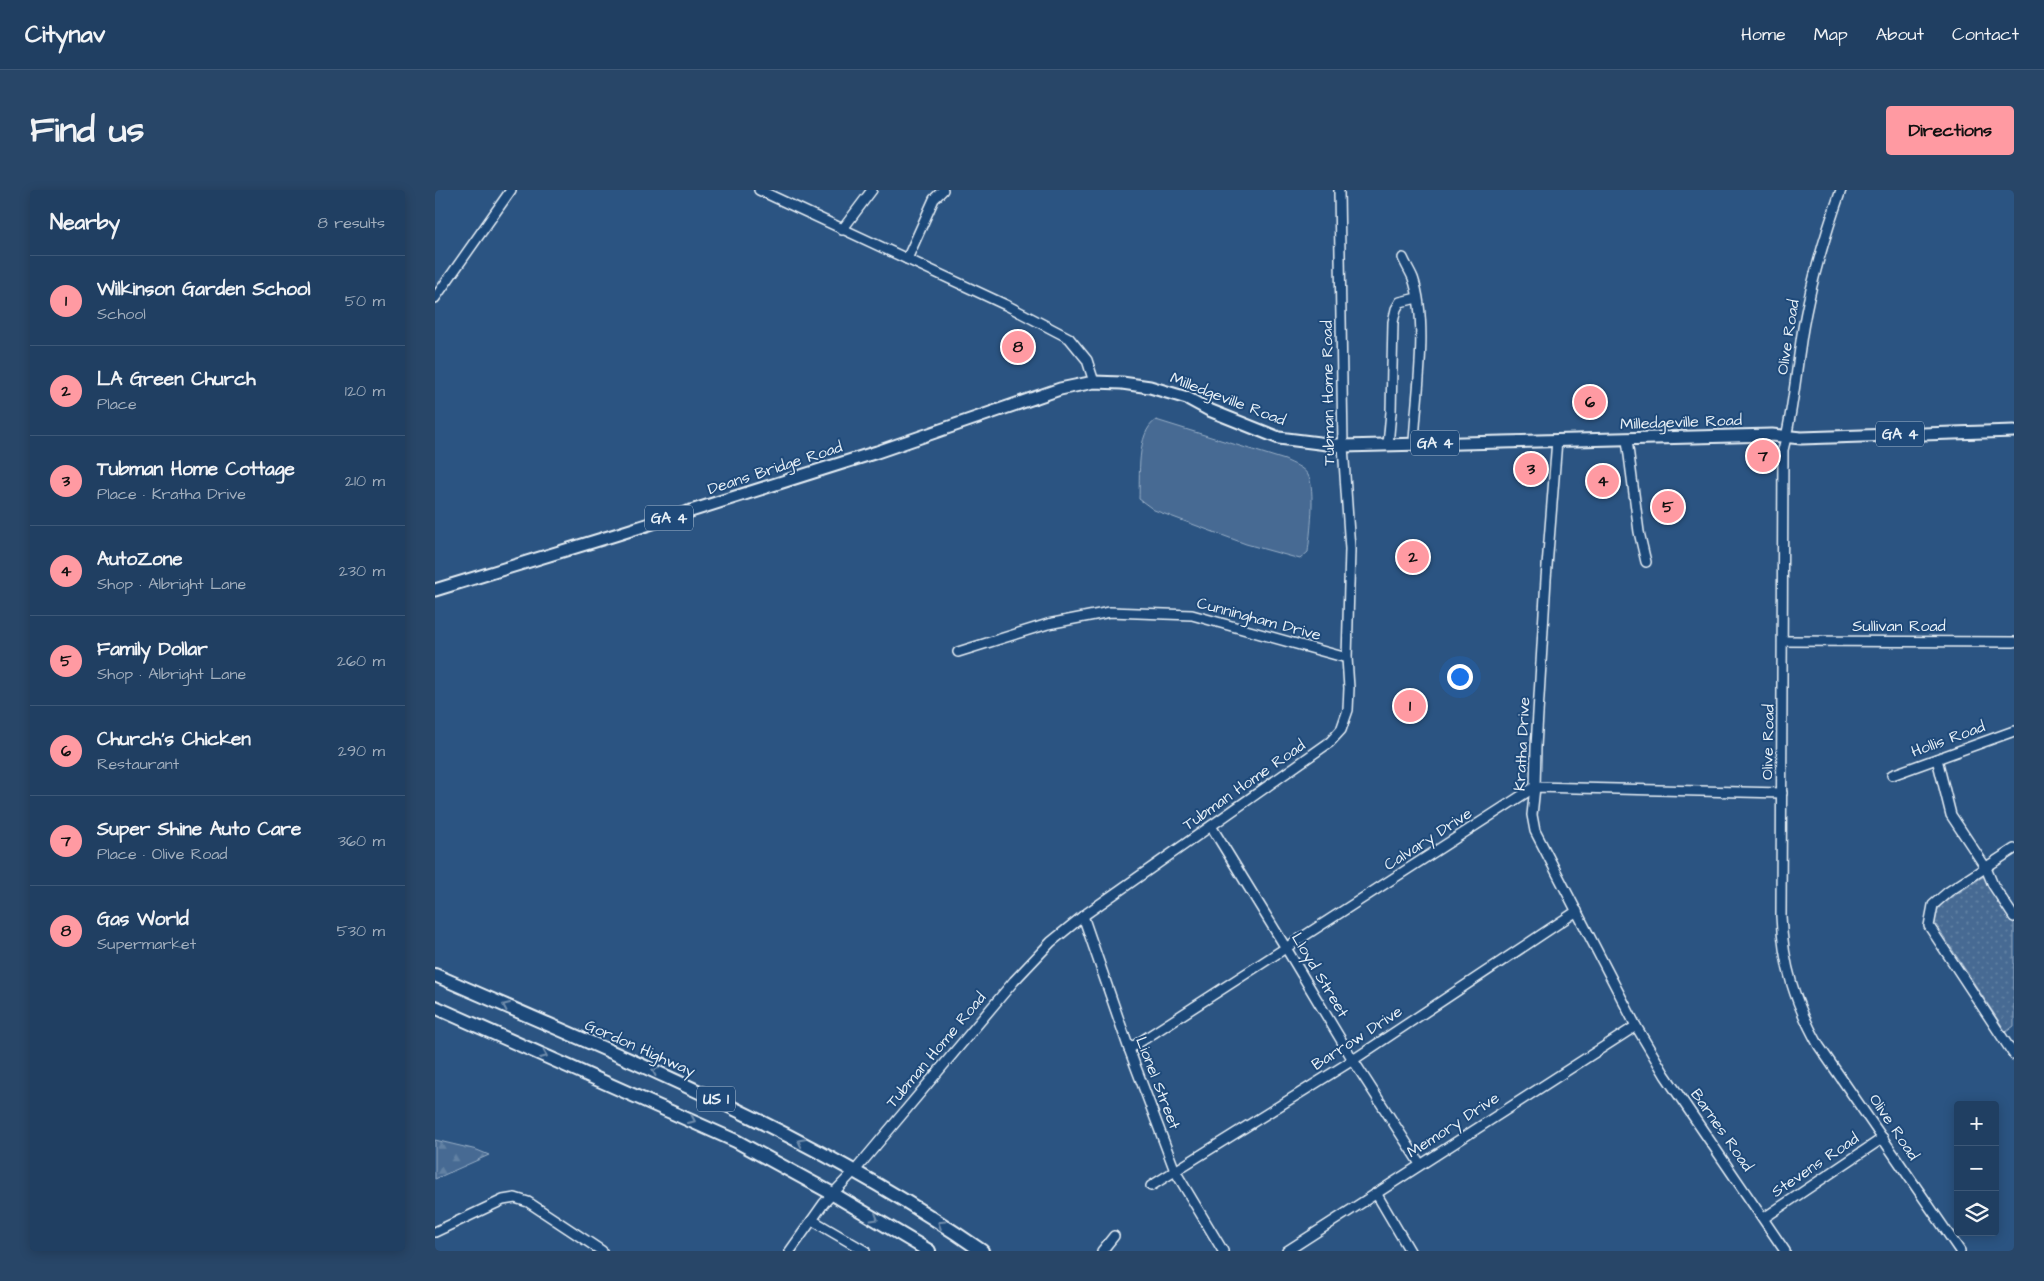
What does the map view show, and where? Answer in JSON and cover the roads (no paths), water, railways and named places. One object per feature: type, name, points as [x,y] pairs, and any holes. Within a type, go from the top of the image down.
[{"type":"highway","name":"Gordon Highway","points":[[435,975],[716,1099],[854,1171],[928,1215],[982,1251]]},
{"type":"highway","name":"US 1","points":[[435,1007],[703,1125],[770,1158],[929,1251]]},
{"type":"main road","name":"Milledgeville Road","points":[[1094,382],[1150,387],[1187,398],[1209,410],[1279,438],[1343,446],[1772,435],[1801,438],[2014,430]]},
{"type":"main road","name":"Deans Bridge Road","points":[[435,590],[844,463],[1060,389],[1094,382]]},
{"type":"street","points":[[435,298],[511,190]]},
{"type":"street","points":[[759,190],[1008,306],[1069,338],[1087,360],[1094,382]]},
{"type":"street","points":[[842,230],[872,190]]},
{"type":"street","points":[[907,260],[934,199],[943,190]]},
{"type":"street","name":"Tubman Home Road","points":[[790,1251],[833,1194],[1013,981],[1051,942],[1083,916],[1330,742],[1341,730],[1349,710],[1347,658],[1349,549],[1343,446],[1339,190]]},
{"type":"street","name":"Olive Road","points":[[1841,190],[1822,244],[1810,294],[1787,436],[1783,450],[1782,934],[1793,991],[1802,1014],[1819,1046],[1960,1251]]},
{"type":"street","points":[[1403,258],[1413,278],[1420,320],[1420,355],[1414,443]]},
{"type":"street","points":[[1388,444],[1394,316],[1400,302],[1417,298]]},
{"type":"street","name":"Kratha Drive","points":[[1557,440],[1546,579],[1532,815],[1535,831],[1636,1026]]},
{"type":"street","points":[[1627,440],[1639,532],[1646,562]]},
{"type":"street","name":"Cunningham Drive","points":[[958,652],[1048,624],[1110,612],[1192,615],[1347,658]]},
{"type":"street","name":"Sullivan Road","points":[[1784,641],[2014,642]]},
{"type":"street","name":"Hollis Road","points":[[1892,775],[2014,731]]},
{"type":"street","points":[[1937,759],[1951,815],[1986,868],[1993,885],[2014,917]]},
{"type":"street","points":[[1535,787],[1782,793]]},
{"type":"street","name":"Calvary Drive","points":[[1129,1050],[1535,787]]},
{"type":"street","name":"Lloyd Street","points":[[1211,826],[1287,948],[1353,1060],[1420,1164]]},
{"type":"street","points":[[2014,849],[1948,892],[1933,905],[1929,926],[2014,1055]]},
{"type":"street","name":"Barrow Drive","points":[[1151,1186],[1353,1060],[1577,911]]},
{"type":"street","name":"Lionel Street","points":[[1083,916],[1129,1050],[1175,1171],[1223,1251]]},
{"type":"street","name":"Memory Drive","points":[[1287,1251],[1636,1026]]},
{"type":"street","name":"Barnes Road","points":[[1636,1026],[1675,1089],[1785,1251]]},
{"type":"street","name":"Stevens Road","points":[[1764,1218],[1883,1138]]},
{"type":"street","points":[[1376,1193],[1410,1251]]},
{"type":"street","points":[[435,1232],[495,1203],[510,1198],[528,1202],[602,1251]]},
{"type":"street","points":[[812,1220],[865,1251]]},
{"type":"street","points":[[1102,1251],[1114,1236]]},
{"type":"place","name":"Gas World","points":[[1018,347]]},
{"type":"place","name":"Church's Chicken","points":[[1590,402]]},
{"type":"place","name":"Super Shine Auto Care","points":[[1763,456]]},
{"type":"place","name":"Tubman Home Cottage","points":[[1531,469]]},
{"type":"place","name":"AutoZone","points":[[1603,481]]},
{"type":"place","name":"Family Dollar","points":[[1668,507]]},
{"type":"place","name":"LA Green Church","points":[[1413,557]]},
{"type":"place","name":"Wilkinson Garden School","points":[[1410,706]]}]
